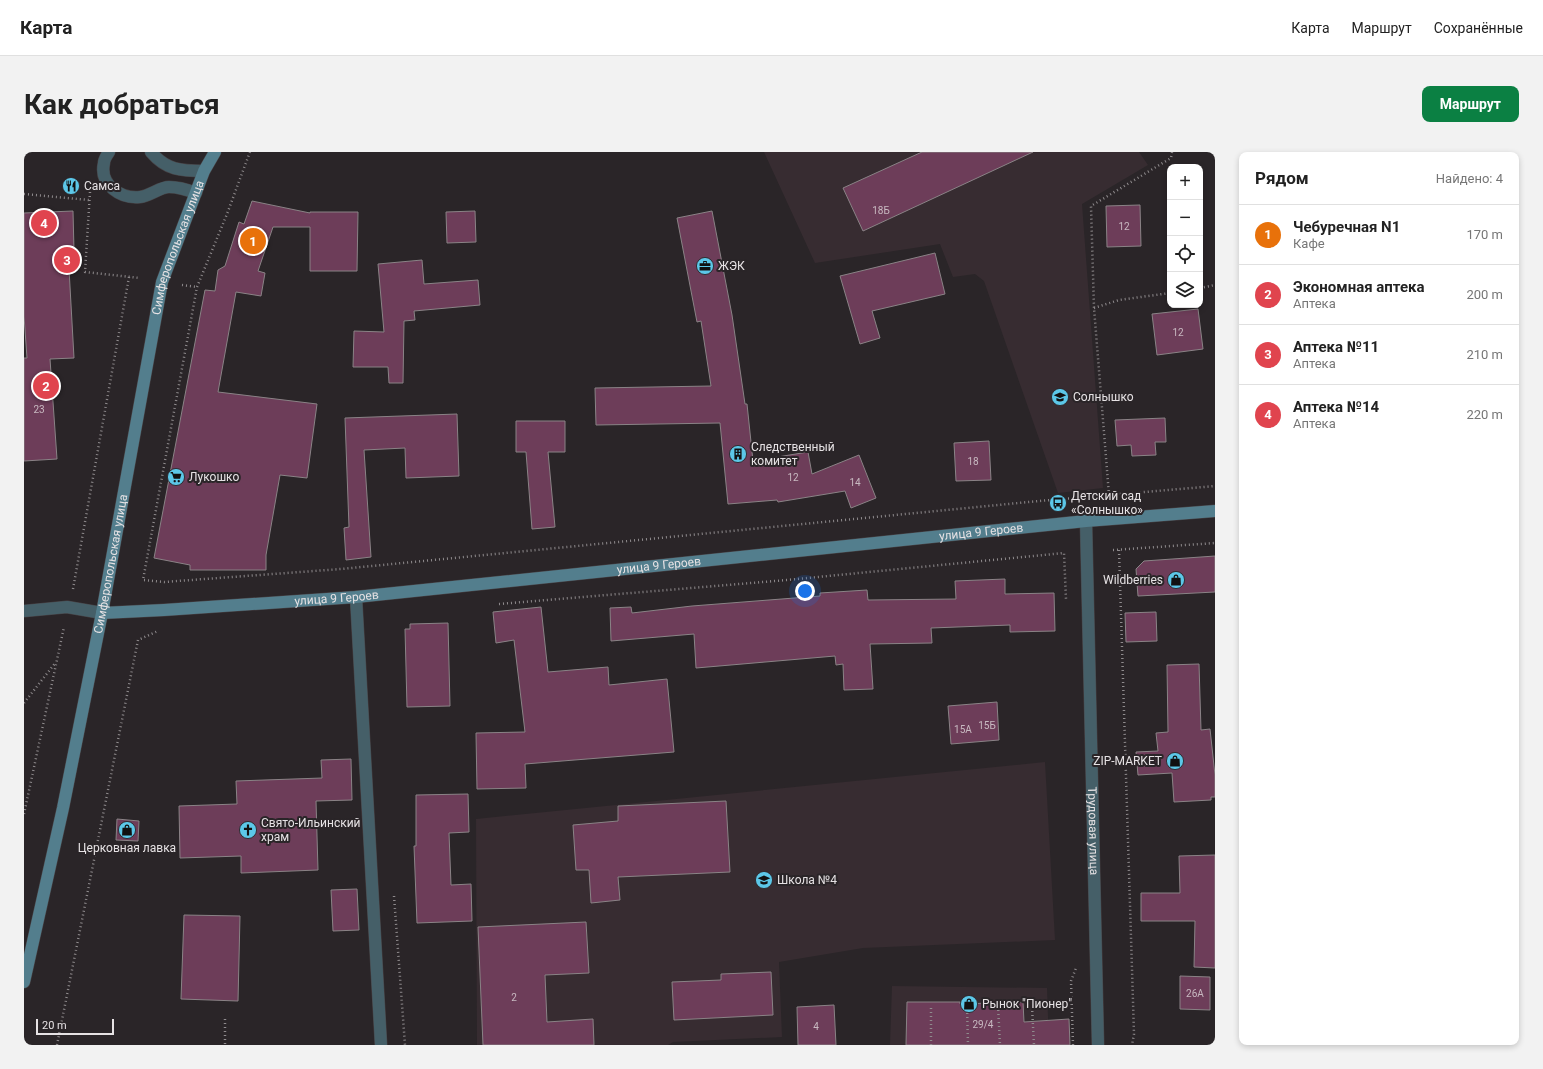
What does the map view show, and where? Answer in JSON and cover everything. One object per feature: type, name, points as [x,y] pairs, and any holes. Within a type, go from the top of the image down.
[{"type":"street","points":[[109,152],[103,164],[105,178],[114,192],[122,195],[140,197],[168,187],[182,188],[196,193]]},
{"type":"street","points":[[151,152],[162,164],[184,171],[204,171]]},
{"type":"street","name":"Симферопольская улица","points":[[24,982],[63,808],[102,613],[162,282],[204,171],[215,152]]},
{"type":"street","name":"улица 9 Героев","points":[[102,613],[356,596],[1086,521],[1215,511]]},
{"type":"street","name":"Трудовая улица","points":[[1086,521],[1098,1045]]},
{"type":"street","points":[[356,596],[381,1045]]},
{"type":"street","points":[[24,611],[67,607],[102,613]]},
{"type":"path","points":[[250,152],[228,214],[197,287],[143,580],[164,582],[341,569],[1109,494],[1215,486]]},
{"type":"path","points":[[1109,494],[1094,308],[1091,206],[1171,158],[1172,152]]},
{"type":"path","points":[[90,184],[85,272],[140,278]]},
{"type":"path","points":[[24,194],[89,200]]},
{"type":"path","points":[[24,814],[67,607],[74,584],[129,277]]},
{"type":"path","points":[[179,285],[197,287]]},
{"type":"path","points":[[1203,287],[1215,285]]},
{"type":"path","points":[[1094,308],[1119,300],[1167,293]]},
{"type":"path","points":[[1113,550],[1215,543]]},
{"type":"path","points":[[1119,550],[1134,1026],[1132,1045]]},
{"type":"path","points":[[494,604],[787,580],[1064,553]]},
{"type":"path","points":[[57,1045],[138,640]]},
{"type":"path","points":[[24,703],[57,661]]},
{"type":"path","points":[[967,1005],[968,1045]]},
{"type":"path","points":[[931,1006],[931,1045]]},
{"type":"path","points":[[998,1006],[1000,1045]]},
{"type":"path","points":[[1032,1007],[1034,1045]]},
{"type":"path","points":[[225,1018],[225,1045]]},
{"type":"shaded area","name":"Солнышко","points":[[764,152],[1139,152],[1148,165],[1082,204],[1103,488],[1058,493],[984,281],[975,274],[953,277],[940,244],[815,263]]},
{"type":"shaded area","name":"Школа №4","points":[[1045,762],[1055,940],[863,948],[779,962],[782,1037],[673,1042],[668,1045],[477,1045],[476,819]]},
{"type":"shaded area","name":"Рынок \"Пионер\"","points":[[892,986],[1047,988],[1049,1045],[890,1045]]},
{"type":"building","points":[[922,152],[1033,152],[863,231],[843,188]]},
{"type":"building","points":[[252,201],[310,213],[358,212],[357,271],[310,271],[310,227],[273,227],[258,271],[265,273],[261,296],[236,292],[218,392],[317,404],[307,478],[280,475],[266,555],[266,570],[190,570],[190,565],[154,558],[205,290],[215,291],[218,270],[225,266],[239,222],[244,224]]},
{"type":"building","points":[[1140,205],[1141,246],[1107,247],[1106,206]]},
{"type":"building","points":[[73,211],[74,251],[68,251],[74,358],[50,359],[57,459],[24,461],[24,358],[27,358],[24,316],[24,213]]},
{"type":"building","points":[[475,211],[476,242],[447,243],[446,212]]},
{"type":"building","points":[[712,211],[732,315],[745,404],[747,404],[753,461],[808,452],[812,474],[859,455],[876,498],[851,508],[845,491],[778,502],[777,500],[728,504],[720,423],[596,425],[595,388],[711,386],[701,321],[697,322],[677,218]]},
{"type":"building","points":[[935,253],[945,294],[872,311],[880,338],[860,344],[840,276]]},
{"type":"building","points":[[422,260],[424,284],[478,280],[480,305],[414,311],[415,320],[404,321],[403,383],[389,383],[388,367],[353,367],[354,331],[384,332],[378,264]]},
{"type":"building","points":[[1198,309],[1203,349],[1157,355],[1152,314]]},
{"type":"building","points":[[457,414],[459,476],[406,478],[405,448],[364,450],[371,557],[346,560],[344,528],[349,527],[345,418]]},
{"type":"building","points":[[1165,418],[1166,442],[1155,442],[1156,455],[1132,456],[1131,445],[1117,446],[1115,420]]},
{"type":"building","points":[[516,421],[565,421],[565,452],[548,452],[555,527],[532,529],[526,452],[516,452]]},
{"type":"building","points":[[989,441],[991,480],[956,481],[954,443]]},
{"type":"building","name":"Wildberries","points":[[1215,556],[1215,592],[1138,596],[1136,569],[1144,561]]},
{"type":"building","points":[[1005,579],[1005,594],[1054,593],[1055,631],[1010,632],[1010,625],[931,628],[932,643],[870,644],[873,689],[844,690],[843,664],[836,665],[835,656],[696,668],[694,634],[611,641],[610,608],[631,607],[632,613],[692,606],[820,596],[820,593],[867,590],[868,600],[956,599],[955,581]]},
{"type":"building","points":[[541,607],[548,672],[608,667],[609,685],[667,679],[674,752],[525,764],[526,788],[477,789],[476,733],[525,732],[514,640],[496,643],[493,612]]},
{"type":"building","points":[[1156,612],[1157,641],[1126,642],[1125,613]]},
{"type":"building","points":[[448,623],[450,706],[407,707],[405,629],[410,629],[410,624]]},
{"type":"building","points":[[1199,664],[1201,730],[1210,729],[1215,775],[1215,797],[1211,797],[1211,800],[1174,802],[1172,773],[1138,775],[1136,752],[1158,751],[1156,733],[1168,732],[1167,665]]},
{"type":"building","points":[[997,702],[999,740],[951,744],[948,706]]},
{"type":"building","name":"Свято-Ильинский храм","points":[[351,759],[352,800],[316,801],[318,870],[241,873],[241,856],[180,858],[179,806],[237,804],[236,781],[322,778],[321,760]]},
{"type":"building","points":[[468,794],[469,832],[449,833],[451,885],[471,884],[472,921],[417,923],[414,846],[416,846],[416,795]]},
{"type":"building","points":[[726,801],[730,872],[618,877],[620,900],[591,903],[589,870],[576,870],[573,825],[618,821],[618,806]]},
{"type":"building","name":"Церковная лавка","points":[[117,819],[139,821],[138,841],[116,840]]},
{"type":"building","points":[[1215,855],[1215,968],[1194,967],[1195,921],[1141,921],[1141,893],[1180,893],[1179,856]]},
{"type":"building","points":[[357,889],[359,930],[333,931],[331,890]]},
{"type":"building","points":[[184,915],[240,916],[238,1001],[181,999]]},
{"type":"building","points":[[586,922],[589,973],[545,975],[547,1022],[593,1019],[594,1045],[483,1045],[478,927]]},
{"type":"building","points":[[771,972],[773,1015],[674,1020],[672,982],[721,980],[721,974]]},
{"type":"building","points":[[1180,976],[1210,977],[1210,1010],[1180,1009]]},
{"type":"building","name":"Рынок \"Пионер\"","points":[[907,1002],[960,1002],[960,1004],[1023,1002],[1024,1022],[1069,1019],[1070,1045],[906,1045]]},
{"type":"building","points":[[834,1005],[836,1045],[798,1045],[797,1007]]},
{"type":"place","name":"Самса","points":[[71,186]]},
{"type":"place","name":"Аптека №14","points":[[44,223]]},
{"type":"place","name":"Чебуречная N1","points":[[253,241]]},
{"type":"place","name":"Аптека №11","points":[[67,260]]},
{"type":"place","name":"ЖЭК","points":[[705,266]]},
{"type":"place","name":"Экономная аптека","points":[[46,386]]},
{"type":"place","name":"Солнышко","points":[[1060,397]]},
{"type":"place","name":"Следственный комитет","points":[[738,454]]},
{"type":"place","name":"Лукошко","points":[[176,477]]},
{"type":"place","name":"Детский сад «Солнышко»","points":[[1058,503]]},
{"type":"place","name":"Wildberries","points":[[1176,580]]},
{"type":"place","name":"ZIP-MARKET","points":[[1175,761]]},
{"type":"place","name":"Церковная лавка","points":[[127,830]]},
{"type":"place","name":"Свято-Ильинский храм","points":[[248,830]]},
{"type":"place","name":"Школа №4","points":[[764,880]]},
{"type":"place","name":"Рынок \"Пионер\"","points":[[969,1004]]}]
